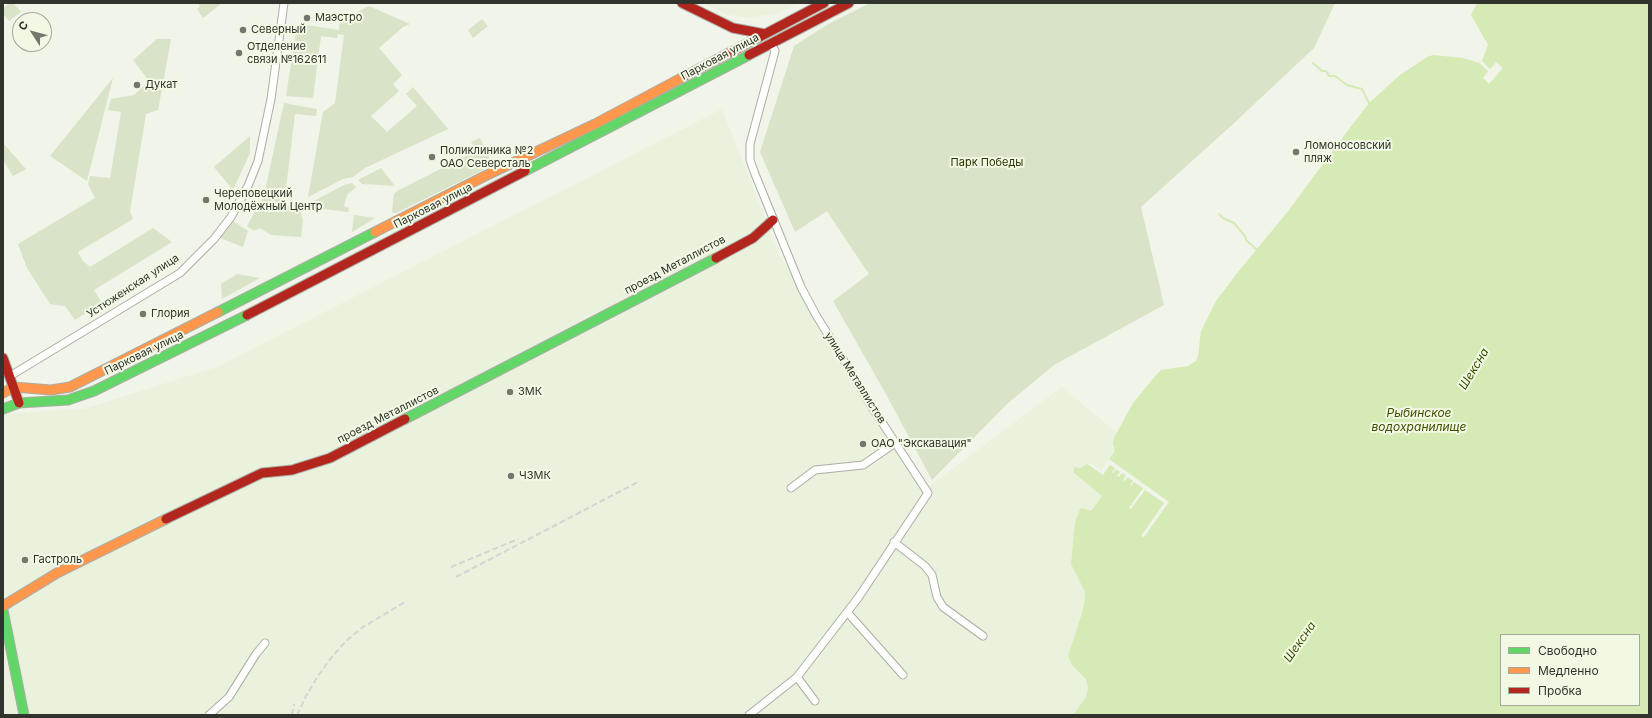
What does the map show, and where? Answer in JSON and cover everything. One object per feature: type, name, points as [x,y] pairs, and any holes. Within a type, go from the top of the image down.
[{"type":"main road","points":[[682,3],[733,28],[764,33],[771,44]]},
{"type":"main road","name":"Парковая улица","points":[[14,387],[51,390],[70,387],[485,176],[595,124],[764,33],[824,3]]},
{"type":"main road","name":"Парковая улица","points":[[19,403],[68,400],[94,391],[212,333],[849,3]]},
{"type":"main road","name":"проезд Металлистов","points":[[3,606],[57,573],[91,555],[262,473],[292,470],[330,458],[753,238],[773,220]]},
{"type":"main road","points":[[3,358],[19,403],[3,409]]},
{"type":"main road","points":[[3,393],[14,387]]},
{"type":"main road","points":[[3,610],[24,715]]},
{"type":"street","name":"Устюженская улица","points":[[10,376],[180,273],[210,244],[231,217],[243,197],[258,161],[271,99],[284,3]]},
{"type":"street","name":"улица Металлистов","points":[[749,715],[797,677],[858,598],[928,493],[895,443],[816,315],[801,287],[750,160],[750,144],[775,51],[771,44]]},
{"type":"street","points":[[791,488],[815,470],[863,465],[895,443]]},
{"type":"street","points":[[894,542],[925,566],[932,575],[937,597],[943,607],[983,636]]},
{"type":"street","points":[[847,612],[903,675]]},
{"type":"street","points":[[209,715],[229,697],[256,654],[265,643]]},
{"type":"street","points":[[797,677],[815,701]]},
{"type":"shaded area","points":[[702,3],[798,3],[779,13],[746,18],[725,14]]},
{"type":"shaded area","points":[[722,109],[779,254],[926,489],[1062,387],[1116,432],[1115,450],[1101,470],[1083,467],[1075,467],[1074,469],[1074,473],[1102,496],[1091,511],[1078,513],[1075,522],[1071,564],[1085,592],[1085,599],[1068,656],[1086,679],[1088,688],[1086,697],[1073,715],[3,715],[3,416],[8,413],[84,409],[217,367]]},
{"type":"green space","points":[[9,3],[13,3],[21,12],[12,12],[12,19],[9,21],[3,14],[3,9]]},
{"type":"green space","points":[[198,3],[222,3],[203,18],[197,9],[200,6]]},
{"type":"green space","name":"Парк Победы","points":[[870,3],[1335,3],[1314,48],[1141,207],[1164,305],[1054,365],[1007,404],[932,480],[887,396],[833,301],[869,274],[827,211],[795,232],[760,152],[794,46],[830,23]]},
{"type":"green space","points":[[369,6],[410,24],[403,27],[379,48],[402,75],[393,84],[399,91],[371,116],[387,132],[417,106],[406,94],[413,87],[448,129],[365,168],[353,177],[343,179],[308,197],[323,112],[335,103],[344,35],[338,34],[337,38],[321,36],[313,98],[286,96],[297,26],[306,25],[339,30],[340,14],[355,13]]},
{"type":"green space","points":[[482,19],[488,26],[473,38],[468,30]]},
{"type":"green space","points":[[157,39],[171,39],[158,110],[146,114],[130,211],[133,219],[78,252],[83,261],[90,267],[153,228],[172,242],[94,290],[102,303],[75,320],[65,306],[50,304],[27,268],[18,244],[95,198],[88,184],[90,176],[110,178],[121,112],[108,110],[111,99],[134,95],[149,81],[133,60]]},
{"type":"green space","points":[[113,78],[87,181],[50,156]]},
{"type":"green space","points":[[284,103],[317,109],[316,116],[295,114],[284,205],[302,208],[301,214],[303,220],[301,237],[271,235],[260,228],[254,231],[247,226],[264,195]]},
{"type":"green space","points":[[250,136],[250,153],[233,190],[214,167]]},
{"type":"green space","points":[[480,138],[493,165],[396,213],[392,212],[394,194],[397,191],[476,151],[471,142]]},
{"type":"green space","points":[[3,143],[26,169],[13,176],[3,160]]},
{"type":"green space","points":[[381,168],[395,186],[362,184],[358,180]]},
{"type":"green space","points":[[352,183],[356,187],[347,195],[344,206],[349,208],[348,212],[308,207],[308,204],[344,185]]},
{"type":"green space","points":[[354,215],[375,218],[352,232]]},
{"type":"green space","points":[[233,221],[248,231],[243,247],[220,238]]},
{"type":"green space","points":[[237,274],[260,278],[222,299],[221,284]]},
{"type":"water","name":"Рыбинское водохранилище","points":[[1477,3],[1649,3],[1649,715],[1073,715],[1086,697],[1088,688],[1086,679],[1072,665],[1068,656],[1085,599],[1085,592],[1071,564],[1075,522],[1080,509],[1082,508],[1091,511],[1102,496],[1074,473],[1075,467],[1081,468],[1087,464],[1101,470],[1115,451],[1113,443],[1115,436],[1133,403],[1156,375],[1161,370],[1188,366],[1196,361],[1201,331],[1216,301],[1289,210],[1369,103],[1400,75],[1427,57],[1433,55],[1463,58],[1479,63],[1482,61],[1488,45],[1471,15]]},
{"type":"pier","points":[[1482,61],[1490,69],[1496,62],[1503,68],[1489,84],[1483,78],[1488,71],[1479,63]]},
{"type":"pier","points":[[1109,459],[1169,502],[1144,537],[1141,536],[1164,503],[1145,490],[1131,509],[1129,508],[1143,488],[1134,482],[1131,486],[1130,485],[1133,481],[1128,477],[1125,481],[1123,480],[1126,476],[1122,473],[1119,477],[1117,476],[1120,472],[1116,469],[1113,473],[1112,472],[1115,468],[1110,465],[1103,475],[1086,463],[1092,464],[1101,470]]},
{"type":"waterway","points":[[1313,63],[1322,71],[1326,71],[1329,76],[1335,76],[1347,85],[1362,89],[1369,103]]},
{"type":"waterway","points":[[1219,214],[1223,218],[1234,223],[1245,236],[1246,240],[1257,250]]},
{"type":"railway","points":[[456,577],[638,482]]},
{"type":"railway","points":[[451,567],[518,539]]},
{"type":"railway","points":[[297,715],[318,676],[346,641],[363,627],[405,602]]},
{"type":"railway","points":[[292,715],[294,704]]},
{"type":"traffic: fast","points":[[525,171],[749,55]]},
{"type":"traffic: fast","points":[[218,312],[375,232]]},
{"type":"traffic: fast","points":[[405,419],[716,258]]},
{"type":"traffic: fast","points":[[3,409],[19,403],[68,400],[94,391],[247,315]]},
{"type":"traffic: fast","points":[[3,610],[24,715]]},
{"type":"traffic: slow","points":[[375,232],[485,176],[595,124],[685,76]]},
{"type":"traffic: slow","points":[[3,393],[14,387],[51,390],[70,387],[218,312]]},
{"type":"traffic: slow","points":[[3,606],[57,573],[166,519]]},
{"type":"traffic: jam","points":[[682,3],[733,28],[765,34]]},
{"type":"traffic: jam","points":[[685,76],[824,3]]},
{"type":"traffic: jam","points":[[749,55],[849,3]]},
{"type":"traffic: jam","points":[[247,315],[525,171]]},
{"type":"traffic: jam","points":[[716,258],[753,238],[773,220]]},
{"type":"traffic: jam","points":[[3,358],[19,403]]},
{"type":"traffic: jam","points":[[166,519],[262,473],[292,470],[330,458],[405,419]]},
{"type":"place","name":"Маэстро","points":[[307,18]]},
{"type":"place","name":"Северный","points":[[243,30]]},
{"type":"place","name":"Отделение связи №162611","points":[[239,53]]},
{"type":"place","name":"Дукат","points":[[137,85]]},
{"type":"place","name":"Ломоносовский пляж","points":[[1296,152]]},
{"type":"place","name":"Поликлиника №2 ОАО Северсталь","points":[[432,157]]},
{"type":"place","name":"Череповецкий Молодёжный Центр","points":[[206,200]]},
{"type":"place","name":"Глория","points":[[143,314]]},
{"type":"place","name":"ЗМК","points":[[510,392]]},
{"type":"place","name":"ОАО \"Экскавация\"","points":[[863,444]]},
{"type":"place","name":"ЧЗМК","points":[[511,476]]},
{"type":"place","name":"Гастроль","points":[[25,560]]},
{"type":"water label","name":"Шексна","points":[[1474,369]]},
{"type":"water label","name":"Шексна","points":[[1300,642]]}]
